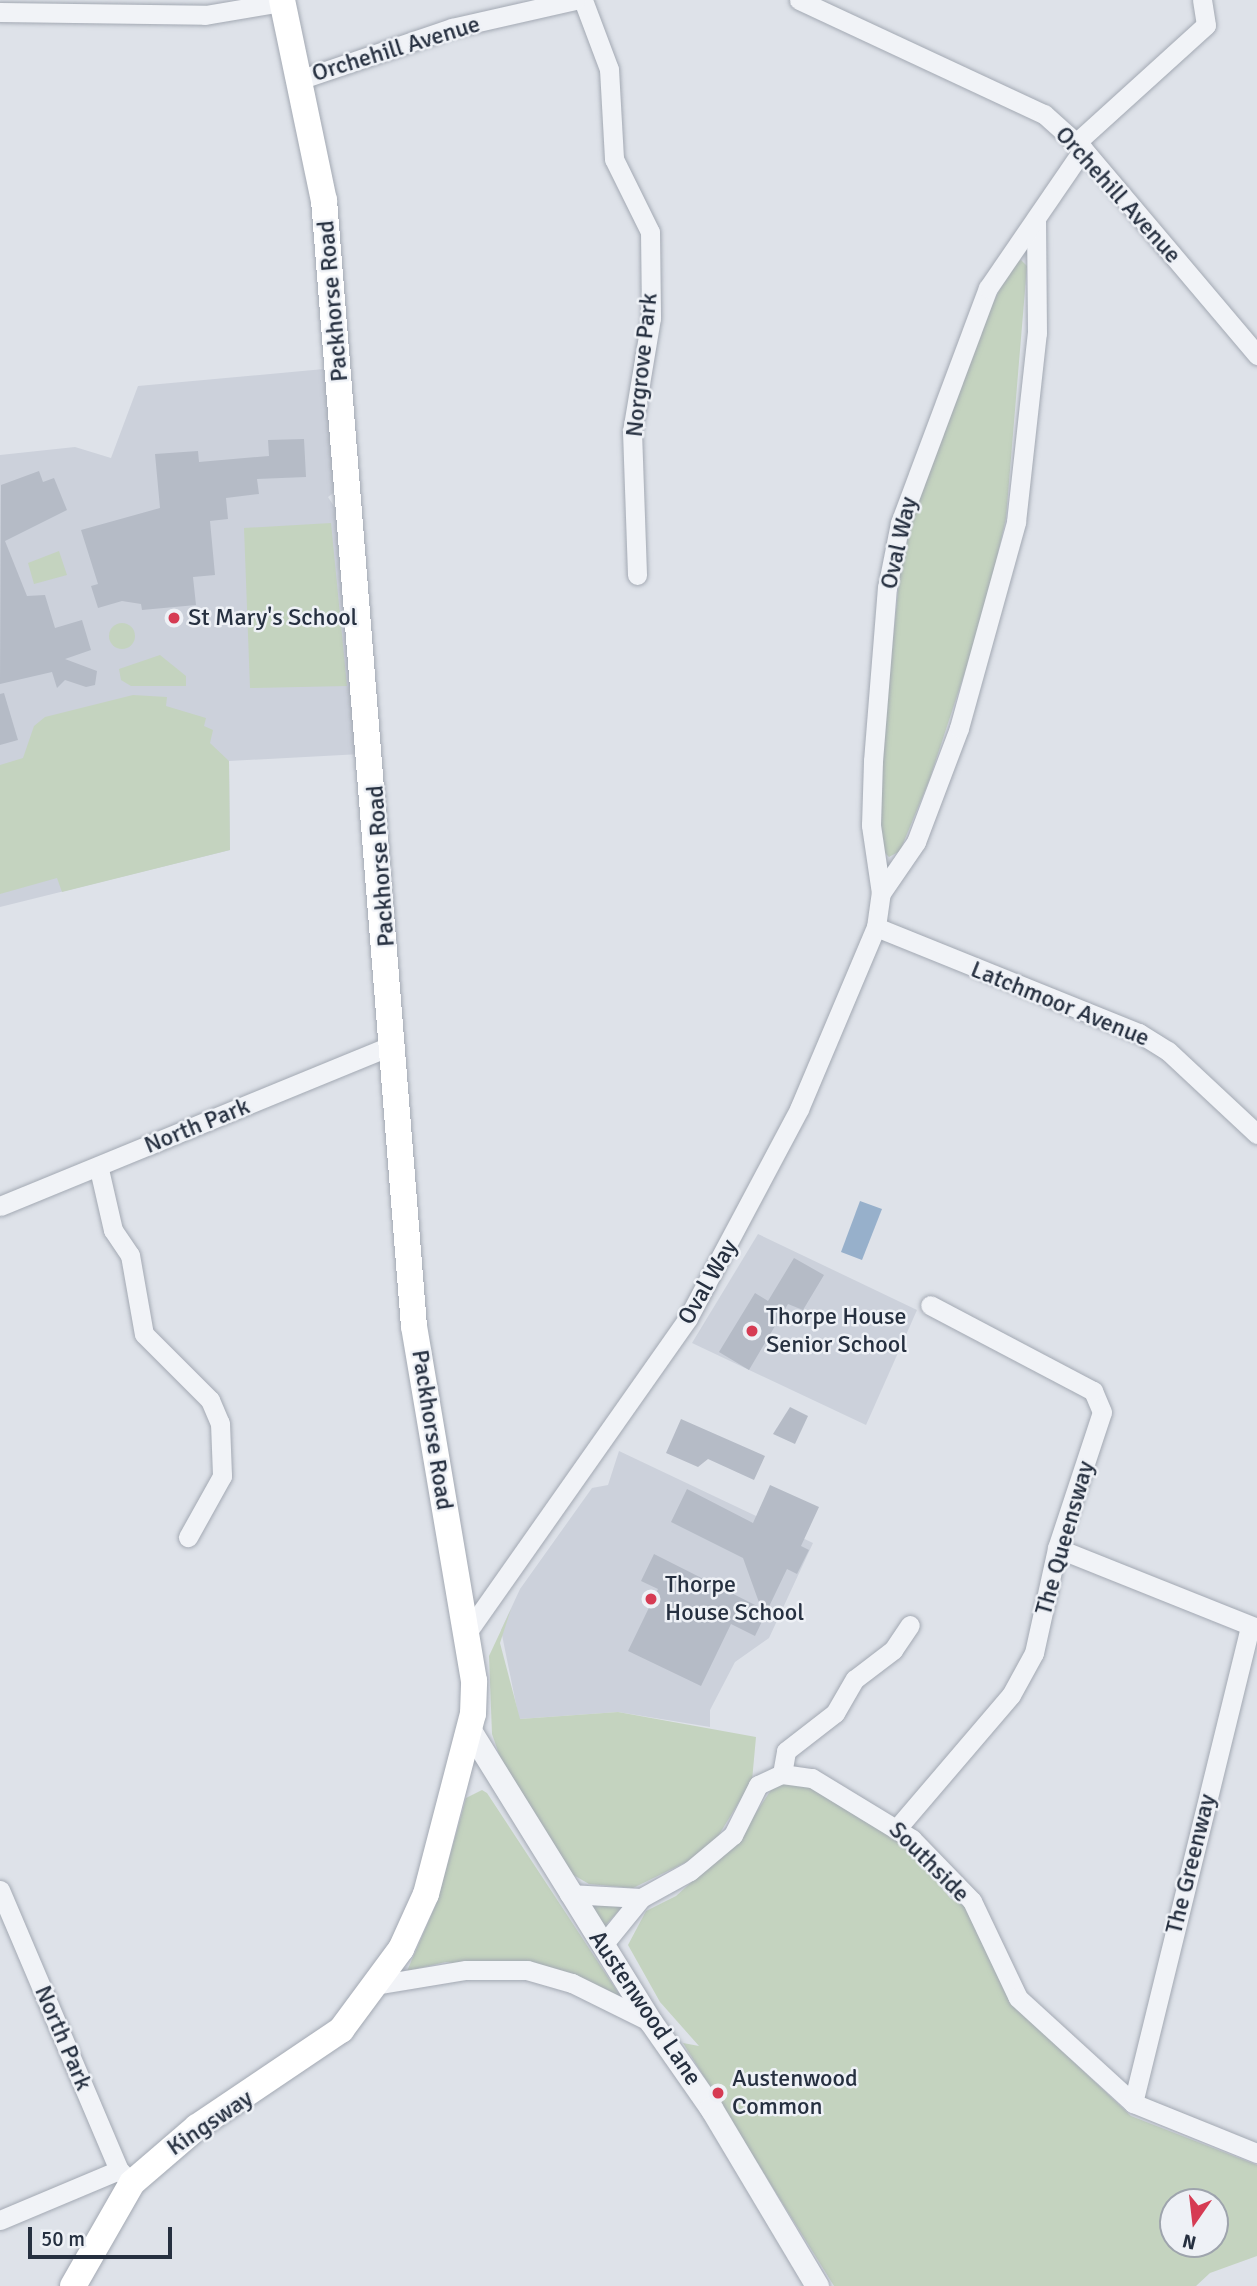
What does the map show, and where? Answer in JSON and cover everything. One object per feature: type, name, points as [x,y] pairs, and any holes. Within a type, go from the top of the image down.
[{"type":"main road","name":"Packhorse Road","points":[[282,1],[324,201],[414,1326],[474,1681],[471,1732]]},
{"type":"main road","name":"Kingsway","points":[[73,2286],[125,2176],[197,2127],[304,2061],[341,2030],[401,1949],[426,1894],[471,1732]]},
{"type":"street","name":"Orchehill Avenue","points":[[299,80],[452,29],[575,0]]},
{"type":"street","name":"Norgrove Park","points":[[583,0],[609,69],[614,159],[650,232],[651,318],[632,431],[637,575]]},
{"type":"street","name":"Orchehill Avenue","points":[[799,0],[1044,114],[1080,146],[1257,355]]},
{"type":"street","name":"Oval Way","points":[[466,1634],[688,1318],[799,1109],[876,927],[881,893],[871,825],[873,761],[887,588],[900,523],[988,288],[1036,220],[1080,146],[1206,25],[1202,0]]},
{"type":"street","points":[[0,12],[205,15],[282,1]]},
{"type":"street","name":"Oval Way","points":[[881,893],[916,842],[959,729],[1016,522],[1037,333],[1036,220]]},
{"type":"street","name":"Latchmoor Avenue","points":[[876,927],[1139,1033],[1168,1051],[1255,1125]]},
{"type":"street","name":"North Park","points":[[0,1206],[99,1169],[393,1045]]},
{"type":"street","points":[[99,1169],[113,1230],[130,1255],[144,1334],[210,1400],[220,1423],[222,1476],[188,1537]]},
{"type":"street","name":"The Queensway","points":[[899,1826],[1011,1695],[1034,1653],[1057,1548],[1094,1442],[1100,1400],[929,1305]]},
{"type":"street","points":[[1057,1548],[1254,1627]]},
{"type":"street","points":[[602,1946],[640,1898],[714,1855],[733,1835],[758,1785],[782,1774],[786,1751],[835,1713],[855,1679],[893,1650],[910,1625]]},
{"type":"street","name":"The Greenway","points":[[1133,2104],[1254,1627]]},
{"type":"street","name":"Austenwood Lane","points":[[471,1732],[602,1946],[711,2108],[817,2286]]},
{"type":"street","name":"Southside","points":[[782,1774],[812,1778],[899,1826],[972,1901],[1018,1998],[1133,2104],[1257,2153]]},
{"type":"street","name":"North Park","points":[[0,1889],[125,2176]]},
{"type":"street","points":[[569,1894],[640,1898]]},
{"type":"street","points":[[375,1985],[466,1970],[527,1970],[572,1983],[651,2022]]},
{"type":"street","points":[[0,2220],[125,2176]]},
{"type":"shaded area","name":"St Mary's School","points":[[324,369],[336,491],[328,497],[339,514],[361,754],[229,761],[230,850],[0,907],[0,455],[75,447],[111,458],[138,386]]},
{"type":"shaded area","points":[[758,1234],[917,1310],[866,1425],[692,1343]]},
{"type":"shaded area","name":"Thorpe House School","points":[[619,1451],[813,1543],[769,1638],[735,1662],[710,1710],[710,1727],[618,1712],[519,1719],[501,1630],[520,1589],[592,1488],[608,1485]]},
{"type":"green space","points":[[1021,260],[1027,266],[1006,518],[985,611],[929,781],[900,851],[889,857],[881,849],[880,770],[900,571],[917,500],[976,337],[1013,263]]},
{"type":"green space","points":[[331,523],[347,686],[250,688],[244,528]]},
{"type":"green space","points":[[59,551],[67,575],[34,584],[28,563]]},
{"type":"green space","points":[[122,623],[131,627],[135,636],[131,645],[122,649],[113,645],[109,636],[113,627]]},
{"type":"green space","points":[[160,655],[186,676],[186,686],[131,686],[121,680],[119,669]]},
{"type":"green space","points":[[133,695],[167,697],[166,706],[206,718],[204,726],[213,730],[210,743],[229,761],[230,850],[62,892],[57,878],[0,894],[0,765],[23,758],[34,726],[45,717]]},
{"type":"green space","points":[[511,1609],[500,1643],[520,1719],[618,1712],[756,1737],[752,1781],[709,1851],[633,1888],[589,1884],[570,1873],[501,1760],[492,1734],[489,1656]]},
{"type":"green space","points":[[777,1781],[806,1781],[901,1839],[950,1898],[977,1912],[1009,2001],[1131,2116],[1257,2165],[1257,2256],[1210,2273],[1196,2286],[834,2286],[683,2043],[699,2046],[660,2002],[628,1945],[646,1911],[676,1896],[737,1841]]},
{"type":"green space","points":[[482,1790],[487,1793],[623,2000],[587,1985],[446,1962],[407,1971],[437,1902],[466,1798]]},
{"type":"green space","points":[[590,1904],[620,1905],[622,1907],[604,1927]]},
{"type":"water","points":[[860,1201],[882,1209],[862,1260],[841,1252]]},
{"type":"building","points":[[304,439],[306,477],[257,479],[259,494],[226,498],[228,519],[210,521],[215,575],[193,577],[196,605],[142,610],[141,604],[122,601],[98,608],[91,586],[98,584],[81,530],[160,508],[155,454],[198,451],[199,462],[269,456],[268,440]]},
{"type":"building","points":[[39,471],[43,482],[54,478],[67,510],[5,541],[27,596],[45,595],[55,628],[82,620],[91,650],[65,659],[97,671],[95,685],[86,687],[65,680],[57,688],[52,672],[0,684],[1,485]]},
{"type":"building","points":[[4,693],[18,740],[0,745],[0,694]]},
{"type":"building","name":"Thorpe House Senior School","points":[[794,1258],[824,1275],[803,1310],[788,1304],[749,1370],[719,1352],[755,1293],[768,1301]]},
{"type":"building","points":[[790,1407],[808,1416],[795,1444],[773,1434]]},
{"type":"building","points":[[681,1419],[765,1456],[754,1480],[708,1459],[698,1467],[666,1453]]},
{"type":"building","points":[[770,1485],[819,1507],[801,1546],[809,1550],[797,1574],[787,1569],[755,1636],[731,1624],[701,1686],[628,1651],[658,1589],[641,1581],[654,1554],[761,1608],[743,1558],[671,1522],[687,1489],[753,1523]]},
{"type":"place","name":"St Mary's School","points":[[174,618]]},
{"type":"place","name":"Thorpe House Senior School","points":[[752,1331]]},
{"type":"place","name":"Thorpe House School","points":[[651,1599]]},
{"type":"place","name":"Austenwood Common","points":[[718,2093]]}]
